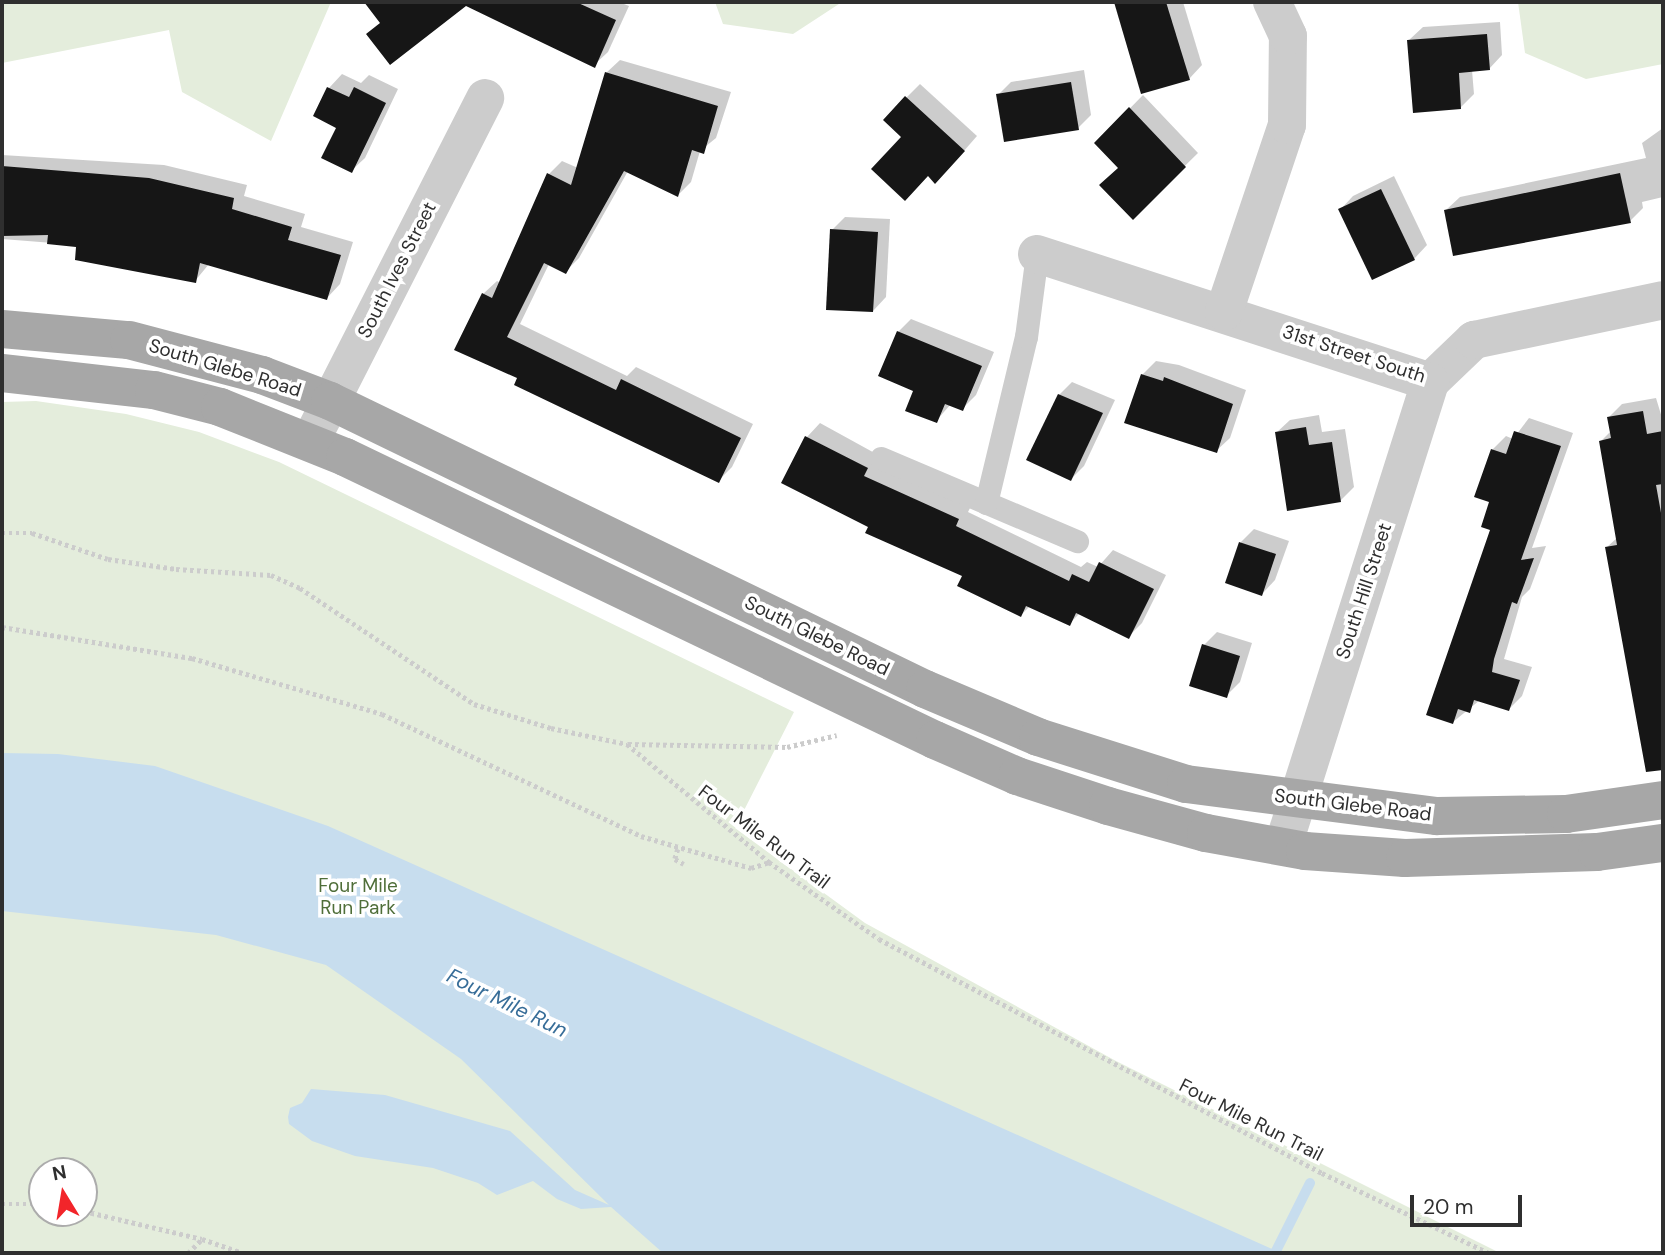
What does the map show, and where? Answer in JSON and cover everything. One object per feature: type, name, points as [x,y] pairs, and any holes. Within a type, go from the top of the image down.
[{"type":"main road","name":"South Glebe Road","points":[[2,329],[129,340],[262,375],[330,401],[925,689],[1038,737],[1185,784],[1437,816],[1566,814],[1663,800]]},
{"type":"main road","name":"South Glebe Road","points":[[2,373],[154,390],[220,407],[310,442],[1017,776],[1206,833],[1283,846],[1417,858],[1597,852],[1663,844]]},
{"type":"street","points":[[1224,312],[1287,125],[1288,36],[1272,2]]},
{"type":"street","name":"South Ives Street","points":[[310,442],[485,98]]},
{"type":"street","name":"31st Street South","points":[[1037,254],[1224,312],[1430,382],[1448,360],[1474,340],[1663,300]]},
{"type":"street","name":"South Hill Street","points":[[1283,846],[1430,382]]},
{"type":"lane","points":[[986,503],[1026,337],[1037,254]]},
{"type":"lane","points":[[881,458],[1077,541]]},
{"type":"path","name":"Four Mile Run Trail","points":[[2,533],[32,533],[108,559],[176,569],[271,575],[300,588],[474,704],[551,728],[627,744],[769,862],[879,939],[1037,1025],[1489,1253]]},
{"type":"path","points":[[2,627],[192,658],[382,714],[678,849],[751,867],[769,862]]},
{"type":"path","points":[[627,744],[787,747],[826,740],[841,731]]},
{"type":"path","points":[[678,849],[675,859],[684,864]]},
{"type":"path","points":[[2,1204],[28,1204]]},
{"type":"path","points":[[98,1214],[202,1239],[243,1253]]},
{"type":"path","points":[[188,1253],[202,1239]]},
{"type":"green space","points":[[2,2],[331,2],[271,141],[182,92],[169,30],[2,63]]},
{"type":"green space","points":[[715,2],[842,2],[793,34],[723,24]]},
{"type":"green space","points":[[1518,2],[1663,2],[1663,64],[1586,79],[1525,53]]},
{"type":"green space","name":"Four Mile Run Park","points":[[36,401],[126,414],[199,432],[279,462],[794,712],[735,828],[865,923],[1116,1061],[1500,1253],[2,1253],[2,402]]},
{"type":"water","name":"Four Mile Run","points":[[2,753],[58,754],[155,766],[328,826],[1281,1253],[663,1253],[611,1207],[581,1209],[557,1199],[533,1181],[497,1195],[478,1183],[433,1168],[355,1156],[312,1141],[289,1124],[288,1117],[290,1108],[302,1103],[311,1089],[385,1095],[510,1131],[575,1190],[609,1205],[461,1059],[326,965],[216,935],[2,911]]},
{"type":"building","points":[[364,2],[576,2],[616,20],[595,68],[466,6],[390,65],[366,34],[380,23]]},
{"type":"building","points":[[1114,2],[1166,2],[1190,80],[1141,94]]},
{"type":"building","points":[[1487,34],[1490,70],[1459,73],[1461,109],[1413,113],[1407,40]]},
{"type":"building","points":[[605,72],[718,106],[704,154],[692,150],[678,197],[624,171],[566,274],[544,263],[507,337],[616,390],[621,379],[741,438],[719,483],[514,385],[517,378],[454,350],[482,293],[492,298],[547,173],[571,185]]},
{"type":"building","points":[[1071,82],[1079,130],[1004,142],[996,94]]},
{"type":"building","points":[[327,87],[349,97],[354,87],[386,103],[352,173],[321,158],[336,128],[313,116]]},
{"type":"building","points":[[905,96],[965,151],[935,184],[928,176],[905,201],[871,169],[901,137],[883,120]]},
{"type":"building","points":[[1129,107],[1186,167],[1133,220],[1099,185],[1118,168],[1094,143]]},
{"type":"building","points":[[2,166],[149,178],[234,198],[232,209],[292,227],[288,240],[341,255],[327,300],[200,263],[196,283],[75,260],[76,247],[47,244],[48,235],[2,236]]},
{"type":"building","points":[[1620,173],[1631,223],[1453,256],[1444,210]]},
{"type":"building","points":[[1381,189],[1415,260],[1372,280],[1338,209]]},
{"type":"building","points":[[830,229],[878,232],[873,312],[826,310]]},
{"type":"building","points":[[897,331],[982,366],[963,411],[945,404],[937,423],[905,411],[913,391],[878,376]]},
{"type":"building","points":[[1141,374],[1163,381],[1164,377],[1233,404],[1217,453],[1124,423]]},
{"type":"building","points":[[1058,394],[1103,413],[1071,481],[1026,460]]},
{"type":"building","points":[[1643,411],[1647,434],[1663,431],[1663,484],[1656,485],[1663,524],[1663,770],[1646,772],[1605,547],[1617,545],[1599,441],[1611,438],[1607,417]]},
{"type":"building","points":[[1306,427],[1309,445],[1332,442],[1341,502],[1287,511],[1275,432]]},
{"type":"building","points":[[1514,431],[1561,446],[1521,560],[1534,558],[1517,604],[1512,602],[1494,659],[1492,672],[1520,680],[1509,711],[1474,700],[1470,713],[1458,709],[1453,724],[1426,715],[1490,530],[1481,527],[1489,502],[1474,497],[1491,449],[1506,454]]},
{"type":"building","points":[[805,436],[868,468],[864,476],[959,519],[956,526],[1069,581],[1072,574],[1089,582],[1099,562],[1154,589],[1129,639],[1076,613],[1070,626],[1026,606],[1021,617],[957,586],[962,576],[865,533],[868,527],[781,483]]},
{"type":"building","points":[[1239,542],[1276,554],[1262,596],[1225,583]]},
{"type":"building","points":[[1202,644],[1240,656],[1227,698],[1189,686]]},
{"type":"waterway","points":[[1276,1251],[1310,1183]]}]
